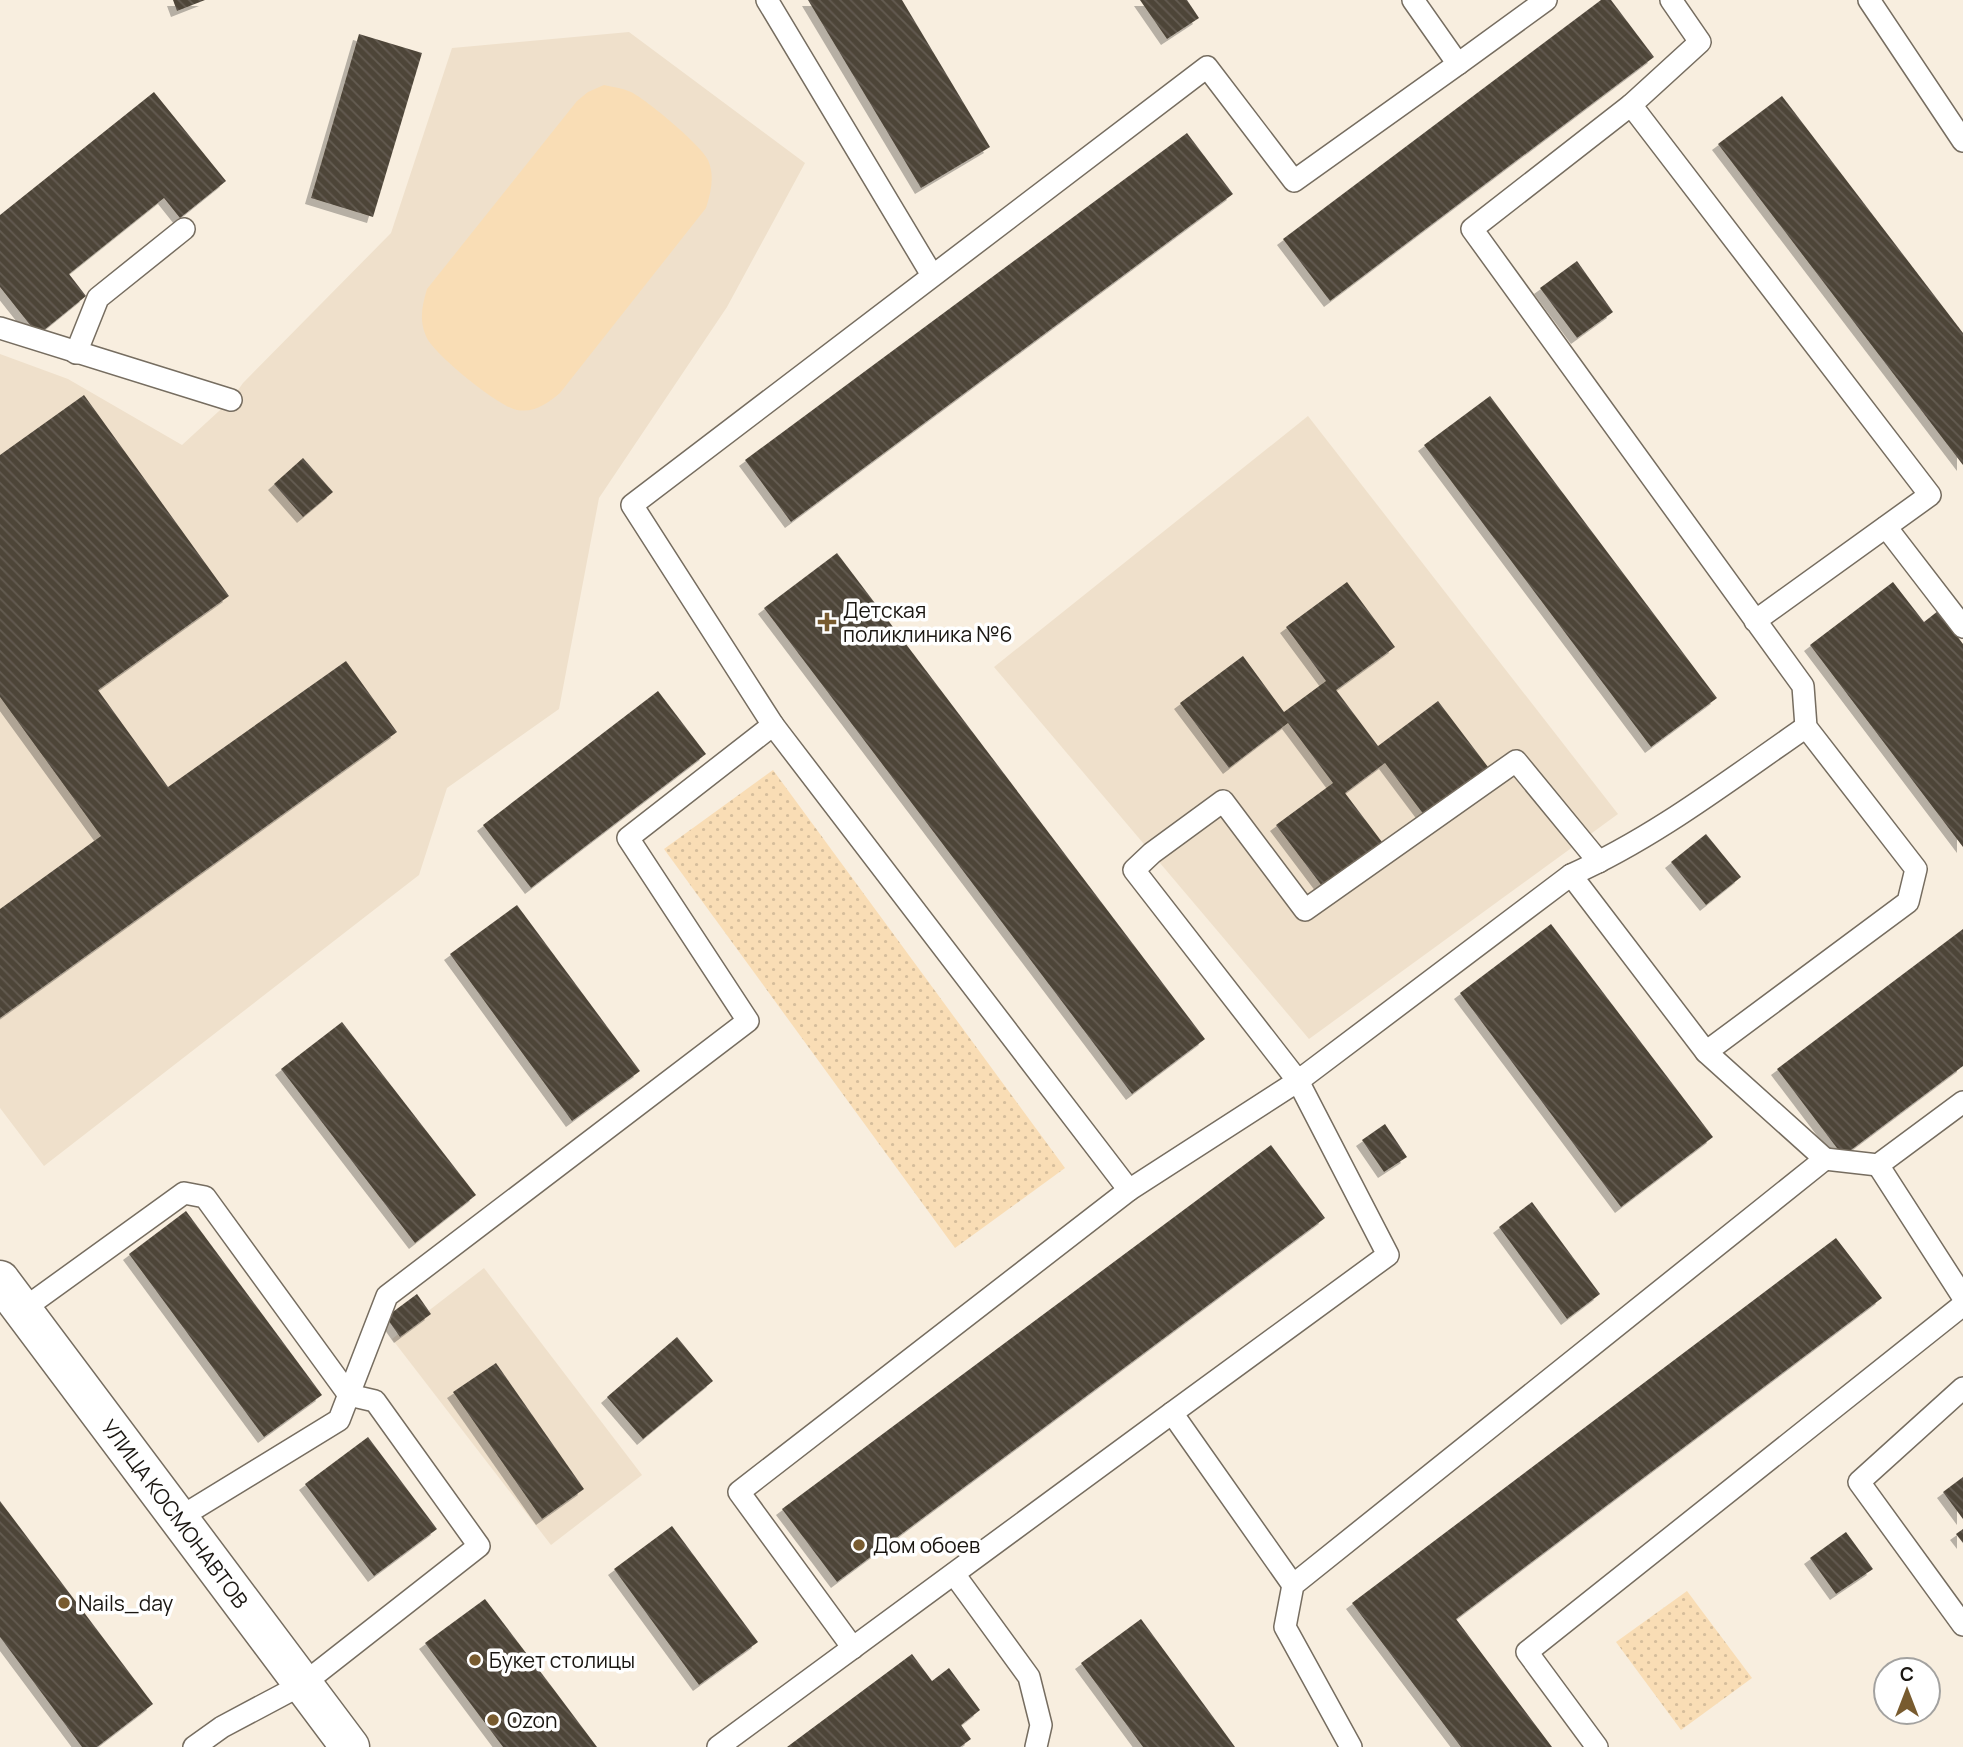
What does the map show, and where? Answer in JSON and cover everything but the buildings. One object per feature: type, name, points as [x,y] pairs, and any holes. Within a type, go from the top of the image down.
[{"type":"street","name":"УЛИЦА КОСМОНАВТОВ","points":[[11,1295],[350,1747]]},
{"type":"lane","points":[[767,0],[932,275]]},
{"type":"lane","points":[[1413,0],[1458,64]]},
{"type":"lane","points":[[1129,1191],[773,724],[632,505],[1207,67],[1294,181],[1546,0]]},
{"type":"lane","points":[[1671,0],[1700,42],[1632,105],[1472,229],[1803,686],[1806,727],[1916,869],[1908,902],[1706,1052]]},
{"type":"lane","points":[[1869,0],[1963,142]]},
{"type":"lane","points":[[1632,105],[1930,495],[1755,621]]},
{"type":"lane","points":[[76,353],[98,298],[184,229]]},
{"type":"lane","points":[[0,328],[231,400]]},
{"type":"lane","points":[[1886,527],[1963,627]]},
{"type":"lane","points":[[179,1518],[339,1420],[387,1296],[748,1021],[628,838],[773,724]]},
{"type":"lane","points":[[853,1648],[739,1492],[1129,1191],[1298,1081],[1571,875],[1660,829],[1806,727]]},
{"type":"lane","points":[[718,1747],[1388,1255],[1298,1081],[1134,870],[1152,853],[1223,801],[1306,910],[1516,761],[1599,862]]},
{"type":"lane","points":[[1571,875],[1706,1052],[1825,1159],[1878,1165],[1963,1102]]},
{"type":"lane","points":[[1351,1747],[1285,1627],[1293,1585],[1825,1159]]},
{"type":"lane","points":[[1878,1165],[1963,1297]]},
{"type":"lane","points":[[11,1295],[184,1193],[205,1197],[349,1395],[375,1401],[479,1546],[303,1684],[222,1727],[194,1747]]},
{"type":"lane","points":[[1597,1747],[1527,1651],[1963,1305]]},
{"type":"lane","points":[[1963,1388],[1858,1482],[1963,1625]]},
{"type":"lane","points":[[1172,1413],[1293,1585]]},
{"type":"lane","points":[[954,1574],[1028,1677],[1041,1725],[1036,1747]]},
{"type":"shaded area","points":[[629,32],[805,163],[727,307],[599,498],[559,709],[447,788],[419,875],[44,1166],[0,1108],[0,354],[68,379],[182,445],[231,400],[243,383],[391,233],[452,48]]},
{"type":"shaded area","points":[[604,85],[631,92],[639,97],[673,123],[703,153],[711,172],[712,184],[708,202],[560,393],[540,407],[517,410],[482,390],[431,344],[422,324],[425,295],[427,289],[577,101],[588,92]]},
{"type":"shaded area","points":[[1308,416],[1618,814],[1309,1039],[994,667]]},
{"type":"shaded area","points":[[773,770],[1065,1168],[955,1248],[664,849]]},
{"type":"shaded area","points":[[484,1268],[642,1475],[551,1545],[392,1339]]},
{"type":"shaded area","points":[[1687,1591],[1752,1678],[1681,1730],[1616,1642]]},
{"type":"place","name":"Детская поликлиника №6","points":[[827,622]]},
{"type":"place","name":"Дом обоев","points":[[859,1545]]},
{"type":"place","name":"Nails_day","points":[[64,1603]]},
{"type":"place","name":"Букет столицы","points":[[475,1660]]},
{"type":"place","name":"Ozon","points":[[493,1720]]}]
